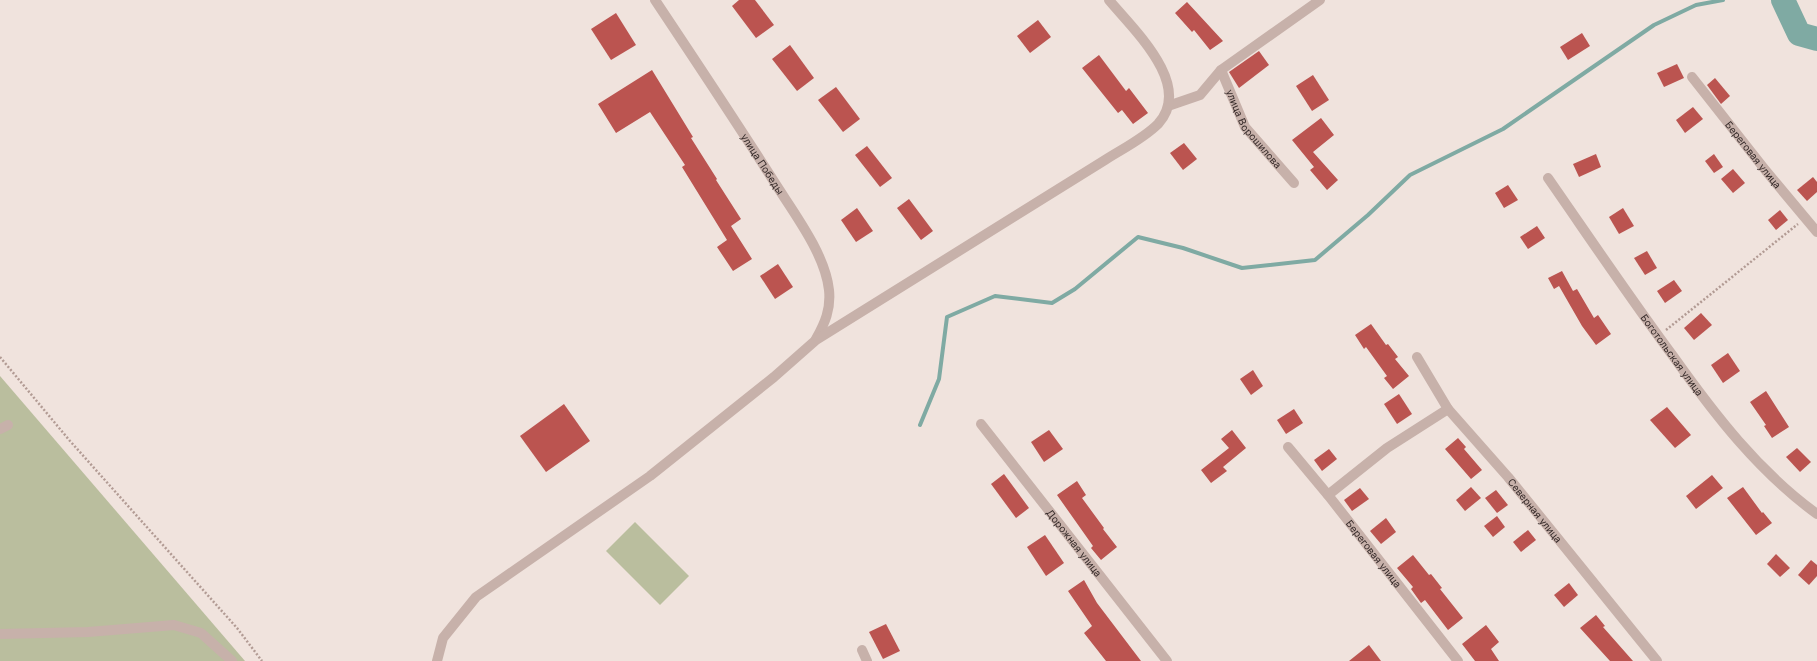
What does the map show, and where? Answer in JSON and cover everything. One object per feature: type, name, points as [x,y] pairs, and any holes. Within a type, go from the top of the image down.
[{"type":"street","name":"улица Победы","points":[[654,0],[738,125],[802,225],[817,254],[825,272],[829,290],[830,307],[826,321],[816,340]]},
{"type":"street","points":[[438,661],[443,638],[476,597],[650,476],[774,377],[816,340],[1151,130],[1165,114],[1168,106],[1168,84],[1159,63],[1109,0]]},
{"type":"street","points":[[1168,106],[1200,95],[1221,70],[1320,0]]},
{"type":"street","name":"улица Ворошилова","points":[[1221,70],[1245,127],[1294,182]]},
{"type":"street","name":"Береговая улица","points":[[1692,77],[1817,232]]},
{"type":"street","name":"Боготольская улица","points":[[1548,178],[1708,406],[1753,458],[1782,487],[1817,514]]},
{"type":"street","name":"Северная улица","points":[[1417,357],[1448,409],[1508,477],[1657,661]]},
{"type":"street","points":[[1328,495],[1388,448],[1448,409]]},
{"type":"street","name":"Дорожная улица","points":[[981,424],[1167,661]]},
{"type":"street","name":"Береговая улица","points":[[1288,448],[1328,495],[1458,661]]},
{"type":"street","points":[[0,634],[88,632],[174,625],[201,634],[232,661]]},
{"type":"street","points":[[862,650],[867,661]]},
{"type":"path","points":[[1658,336],[1805,219]]},
{"type":"path","points":[[0,357],[70,441],[237,628],[262,661]]},
{"type":"green space","points":[[0,376],[245,661],[0,661]]},
{"type":"green space","points":[[635,522],[689,576],[660,605],[606,551]]},
{"type":"building","points":[[739,0],[755,0],[774,25],[756,38],[732,6]]},
{"type":"building","points":[[1187,2],[1223,41],[1210,50],[1194,30],[1192,32],[1175,13]]},
{"type":"building","points":[[616,13],[636,45],[611,60],[591,29]]},
{"type":"building","points":[[1038,20],[1051,37],[1030,53],[1017,36]]},
{"type":"building","points":[[1582,33],[1590,46],[1568,60],[1560,47]]},
{"type":"building","points":[[790,45],[814,78],[797,91],[772,59]]},
{"type":"building","points":[[1259,51],[1269,65],[1239,88],[1229,72]]},
{"type":"building","points":[[1099,55],[1126,91],[1129,88],[1148,113],[1133,124],[1122,110],[1118,113],[1082,68]]},
{"type":"building","points":[[1677,64],[1684,78],[1664,87],[1657,73]]},
{"type":"building","points":[[652,70],[693,137],[691,138],[717,179],[716,180],[741,219],[731,226],[752,259],[733,271],[717,247],[727,240],[682,167],[685,165],[650,112],[616,133],[598,104]]},
{"type":"building","points":[[1313,75],[1329,100],[1312,111],[1296,86]]},
{"type":"building","points":[[1715,78],[1730,96],[1721,104],[1707,85]]},
{"type":"building","points":[[836,87],[860,119],[843,132],[818,100]]},
{"type":"building","points":[[1693,107],[1703,119],[1685,133],[1676,120]]},
{"type":"building","points":[[1321,118],[1334,135],[1313,152],[1338,180],[1327,190],[1310,170],[1314,167],[1292,140]]},
{"type":"building","points":[[1184,143],[1197,159],[1183,170],[1170,153]]},
{"type":"building","points":[[867,146],[892,178],[880,187],[855,155]]},
{"type":"building","points":[[1596,154],[1601,167],[1579,177],[1573,164]]},
{"type":"building","points":[[1714,154],[1723,167],[1714,173],[1705,161]]},
{"type":"building","points":[[1733,169],[1745,183],[1733,193],[1721,179]]},
{"type":"building","points":[[1813,177],[1817,182],[1817,192],[1807,201],[1797,190]]},
{"type":"building","points":[[1508,185],[1518,200],[1504,208],[1495,193]]},
{"type":"building","points":[[909,199],[933,231],[921,240],[897,208]]},
{"type":"building","points":[[857,208],[873,231],[856,242],[841,220]]},
{"type":"building","points":[[1623,208],[1634,226],[1619,234],[1609,217]]},
{"type":"building","points":[[1780,210],[1788,220],[1776,230],[1768,220]]},
{"type":"building","points":[[1537,226],[1545,238],[1528,249],[1520,237]]},
{"type":"building","points":[[1647,251],[1657,268],[1645,275],[1634,258]]},
{"type":"building","points":[[778,264],[793,287],[775,299],[760,276]]},
{"type":"building","points":[[1562,271],[1573,291],[1577,289],[1594,318],[1598,315],[1611,334],[1596,345],[1582,326],[1559,286],[1554,289],[1548,278]]},
{"type":"building","points":[[1674,280],[1682,291],[1665,303],[1657,291]]},
{"type":"building","points":[[1701,313],[1712,325],[1694,340],[1684,328]]},
{"type":"building","points":[[1371,324],[1386,345],[1388,344],[1398,357],[1395,359],[1409,376],[1393,389],[1384,378],[1387,376],[1366,347],[1364,349],[1355,335]]},
{"type":"building","points":[[1728,353],[1740,371],[1723,383],[1711,365]]},
{"type":"building","points":[[1253,370],[1263,386],[1251,395],[1240,379]]},
{"type":"building","points":[[1766,391],[1789,427],[1772,438],[1764,426],[1766,425],[1750,402]]},
{"type":"building","points":[[1399,394],[1412,414],[1397,424],[1384,404]]},
{"type":"building","points":[[564,404],[590,441],[546,472],[520,436]]},
{"type":"building","points":[[1667,407],[1691,435],[1675,448],[1650,420]]},
{"type":"building","points":[[1294,409],[1303,423],[1286,434],[1277,420]]},
{"type":"building","points":[[1049,430],[1063,449],[1044,462],[1031,442]]},
{"type":"building","points":[[1232,430],[1246,448],[1223,467],[1227,471],[1211,483],[1201,470],[1229,448],[1221,439]]},
{"type":"building","points":[[1458,438],[1466,447],[1464,449],[1482,470],[1471,479],[1445,449]]},
{"type":"building","points":[[1797,448],[1811,462],[1800,472],[1786,457]]},
{"type":"building","points":[[1329,449],[1337,459],[1322,471],[1314,460]]},
{"type":"building","points":[[1004,474],[1029,508],[1016,518],[991,484]]},
{"type":"building","points":[[1712,475],[1723,488],[1696,509],[1686,496]]},
{"type":"building","points":[[1077,481],[1086,495],[1082,498],[1117,547],[1101,560],[1091,548],[1093,546],[1057,495]]},
{"type":"building","points":[[1471,487],[1481,498],[1465,511],[1456,500]]},
{"type":"building","points":[[1743,487],[1762,513],[1763,512],[1772,523],[1756,535],[1727,498]]},
{"type":"building","points":[[1360,488],[1369,499],[1352,511],[1344,500]]},
{"type":"building","points":[[1496,490],[1508,505],[1497,513],[1485,498]]},
{"type":"building","points":[[1497,516],[1505,527],[1493,537],[1484,526]]},
{"type":"building","points":[[1386,518],[1396,532],[1381,544],[1370,531]]},
{"type":"building","points":[[1528,530],[1536,540],[1521,552],[1513,542]]},
{"type":"building","points":[[1045,535],[1064,563],[1046,576],[1027,547]]},
{"type":"building","points":[[1776,554],[1790,568],[1780,577],[1767,564]]},
{"type":"building","points":[[1413,555],[1429,575],[1431,574],[1442,588],[1440,589],[1463,618],[1448,630],[1425,600],[1421,603],[1411,589],[1413,587],[1397,568]]},
{"type":"building","points":[[1811,560],[1817,565],[1817,576],[1809,585],[1798,575]]},
{"type":"building","points":[[1084,580],[1097,603],[1141,661],[1106,661],[1084,633],[1092,626],[1068,591]]},
{"type":"building","points":[[1569,583],[1578,595],[1564,607],[1554,595]]},
{"type":"building","points":[[1596,615],[1605,626],[1603,627],[1633,661],[1610,661],[1580,628]]},
{"type":"building","points":[[886,624],[900,651],[883,659],[869,632]]},
{"type":"building","points":[[1486,625],[1499,642],[1491,649],[1499,661],[1475,661],[1462,644]]},
{"type":"building","points":[[1369,645],[1381,661],[1349,661]]},
{"type":"waterway","points":[[920,425],[939,379],[947,317],[995,296],[1052,303],[1075,289],[1138,237],[1183,248],[1242,268],[1315,260],[1368,215],[1410,175],[1503,129],[1654,25],[1696,5],[1723,0]]},
{"type":"waterway","points":[[1783,0],[1799,34],[1817,39]]}]
